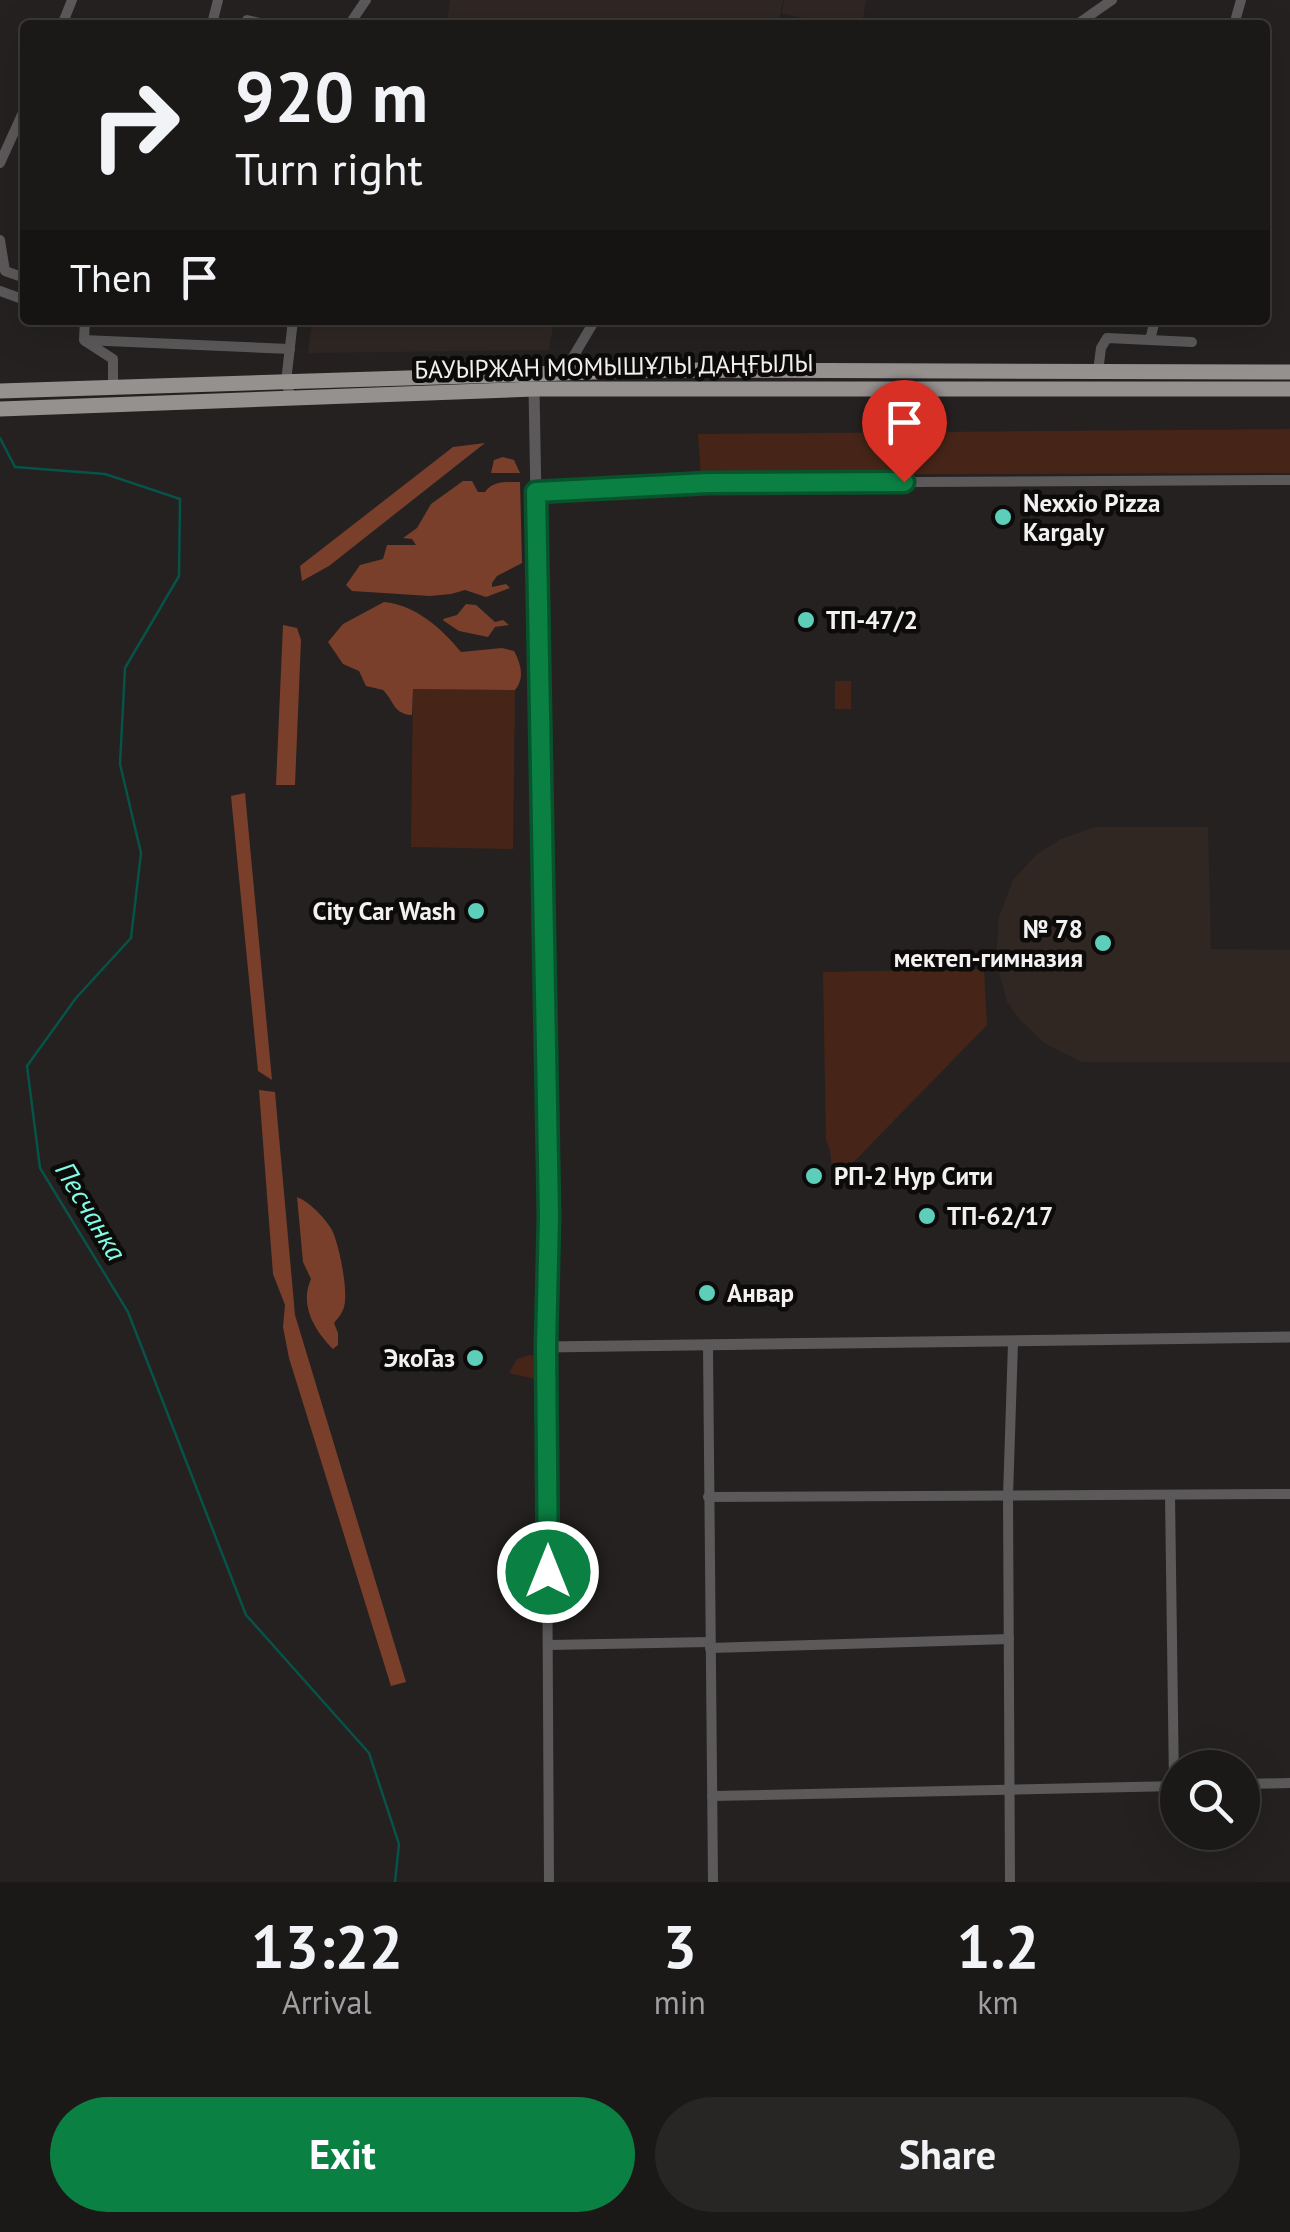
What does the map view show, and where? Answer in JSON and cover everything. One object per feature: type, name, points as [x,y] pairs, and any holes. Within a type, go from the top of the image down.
[{"type":"main road","name":"БАУЫРЖАН МОМЫШҰЛЫ ДАҢҒЫЛЫ","points":[[534,381],[564,372],[656,370],[1098,371],[1241,381],[1290,389]]},
{"type":"main road","points":[[655,388],[656,370]]},
{"type":"main road","name":"БАУЫРЖАН МОМЫШҰЛЫ ДАҢҒЫЛЫ","points":[[8,409],[288,390],[534,381],[655,388],[1241,381],[1290,372]]},
{"type":"main road","name":"БАУЫРЖАН МОМЫШҰЛЫ ДАҢҒЫЛЫ","points":[[6,391],[288,390]]},
{"type":"street","points":[[1083,20],[1112,0]]},
{"type":"street","points":[[0,163],[20,119]]},
{"type":"street","points":[[0,240],[2,272]]},
{"type":"street","points":[[84,340],[85,325]]},
{"type":"street","points":[[288,390],[292,325]]},
{"type":"street","points":[[564,372],[592,325]]},
{"type":"street","points":[[1150,340],[1154,325]]},
{"type":"street","points":[[1098,371],[1101,348],[1107,338],[1192,342]]},
{"type":"street","points":[[84,340],[290,348]]},
{"type":"street","points":[[84,340],[112,359],[113,388]]},
{"type":"street","points":[[534,381],[549,1216],[549,1882]]},
{"type":"street","points":[[536,492],[708,483],[1290,480]]},
{"type":"street","points":[[546,1347],[1290,1337]]},
{"type":"street","points":[[1010,1882],[1008,1496],[1012,1343]]},
{"type":"street","points":[[708,1347],[712,1882]]},
{"type":"street","points":[[708,1497],[1290,1494]]},
{"type":"street","points":[[1170,1495],[1175,1750]]},
{"type":"street","points":[[548,1645],[1009,1639]]},
{"type":"street","points":[[1260,1783],[1290,1782]]},
{"type":"street","points":[[712,1796],[1160,1786]]},
{"type":"shaded area","points":[[450,0],[783,0],[779,20],[448,20]]},
{"type":"shaded area","points":[[784,0],[866,0],[863,20],[815,20],[782,14]]},
{"type":"shaded area","points":[[311,325],[553,325],[549,350],[308,353]]},
{"type":"shaded area","points":[[1290,429],[1290,473],[701,475],[698,434]]},
{"type":"shaded area","points":[[485,443],[329,566],[302,581],[300,566],[453,447]]},
{"type":"shaded area","points":[[494,460],[514,460],[520,473],[491,473]]},
{"type":"shaded area","points":[[463,481],[472,481],[478,492],[496,484],[520,482],[522,563],[497,576],[492,583],[492,587],[506,584],[510,588],[486,597],[465,590],[430,596],[352,591],[346,585],[360,565],[383,559],[387,545],[416,545],[412,539],[403,538],[417,528],[431,504]]},
{"type":"shaded area","points":[[384,602],[407,608],[427,620],[461,652],[502,648],[514,651],[521,671],[515,690],[413,689],[412,715],[401,712],[383,690],[366,686],[359,671],[343,664],[328,642],[343,624]]},
{"type":"shaded area","points":[[466,604],[476,605],[495,622],[503,620],[509,625],[495,627],[488,637],[459,631],[444,621],[457,615]]},
{"type":"shaded area","points":[[283,625],[297,628],[301,640],[295,785],[276,785]]},
{"type":"shaded area","points":[[835,681],[851,681],[851,709],[835,709]]},
{"type":"shaded area","points":[[413,689],[515,690],[513,849],[411,847]]},
{"type":"shaded area","points":[[245,793],[272,1080],[258,1071],[231,796]]},
{"type":"shaded area","name":"№ 78 мектеп-гимназия","points":[[1095,827],[1208,827],[1211,949],[1290,950],[1290,1062],[1082,1062],[1044,1043],[1020,1020],[1007,1002],[996,961],[999,917],[1013,880],[1037,854],[1061,839]]},
{"type":"shaded area","points":[[984,969],[987,1025],[833,1179],[826,1140],[823,972]]},
{"type":"shaded area","points":[[259,1090],[275,1092],[295,1315],[406,1682],[391,1686],[289,1358],[283,1327],[285,1305],[273,1274]]},
{"type":"shaded area","points":[[297,1197],[329,1225],[340,1258],[345,1303],[334,1323],[338,1345],[333,1349],[315,1326],[308,1308],[311,1279],[303,1262]]},
{"type":"shaded area","points":[[536,1356],[535,1379],[509,1373],[517,1359]]},
{"type":"waterway","name":"Песчанка","points":[[0,438],[15,467],[105,474],[180,499],[179,576],[125,668],[120,764],[141,853],[131,938],[76,998],[27,1066],[40,1168],[128,1312],[246,1615],[369,1753],[399,1844],[395,1882]]},
{"type":"place","name":"Nexxio Pizza Kargaly","points":[[1003,517]]},
{"type":"place","name":"ТП-47/2","points":[[806,620]]},
{"type":"place","name":"City Car Wash","points":[[476,911]]},
{"type":"place","name":"№ 78 мектеп-гимназия","points":[[1103,943]]},
{"type":"place","name":"РП-2 Нур Сити","points":[[814,1176]]},
{"type":"place","name":"ТП-62/17","points":[[927,1216]]},
{"type":"place","name":"Анвар","points":[[707,1293]]},
{"type":"place","name":"ЭкоГаз","points":[[475,1358]]},
{"type":"route","points":[[548,1572],[549,1216],[536,492],[708,483],[904,482]]}]
